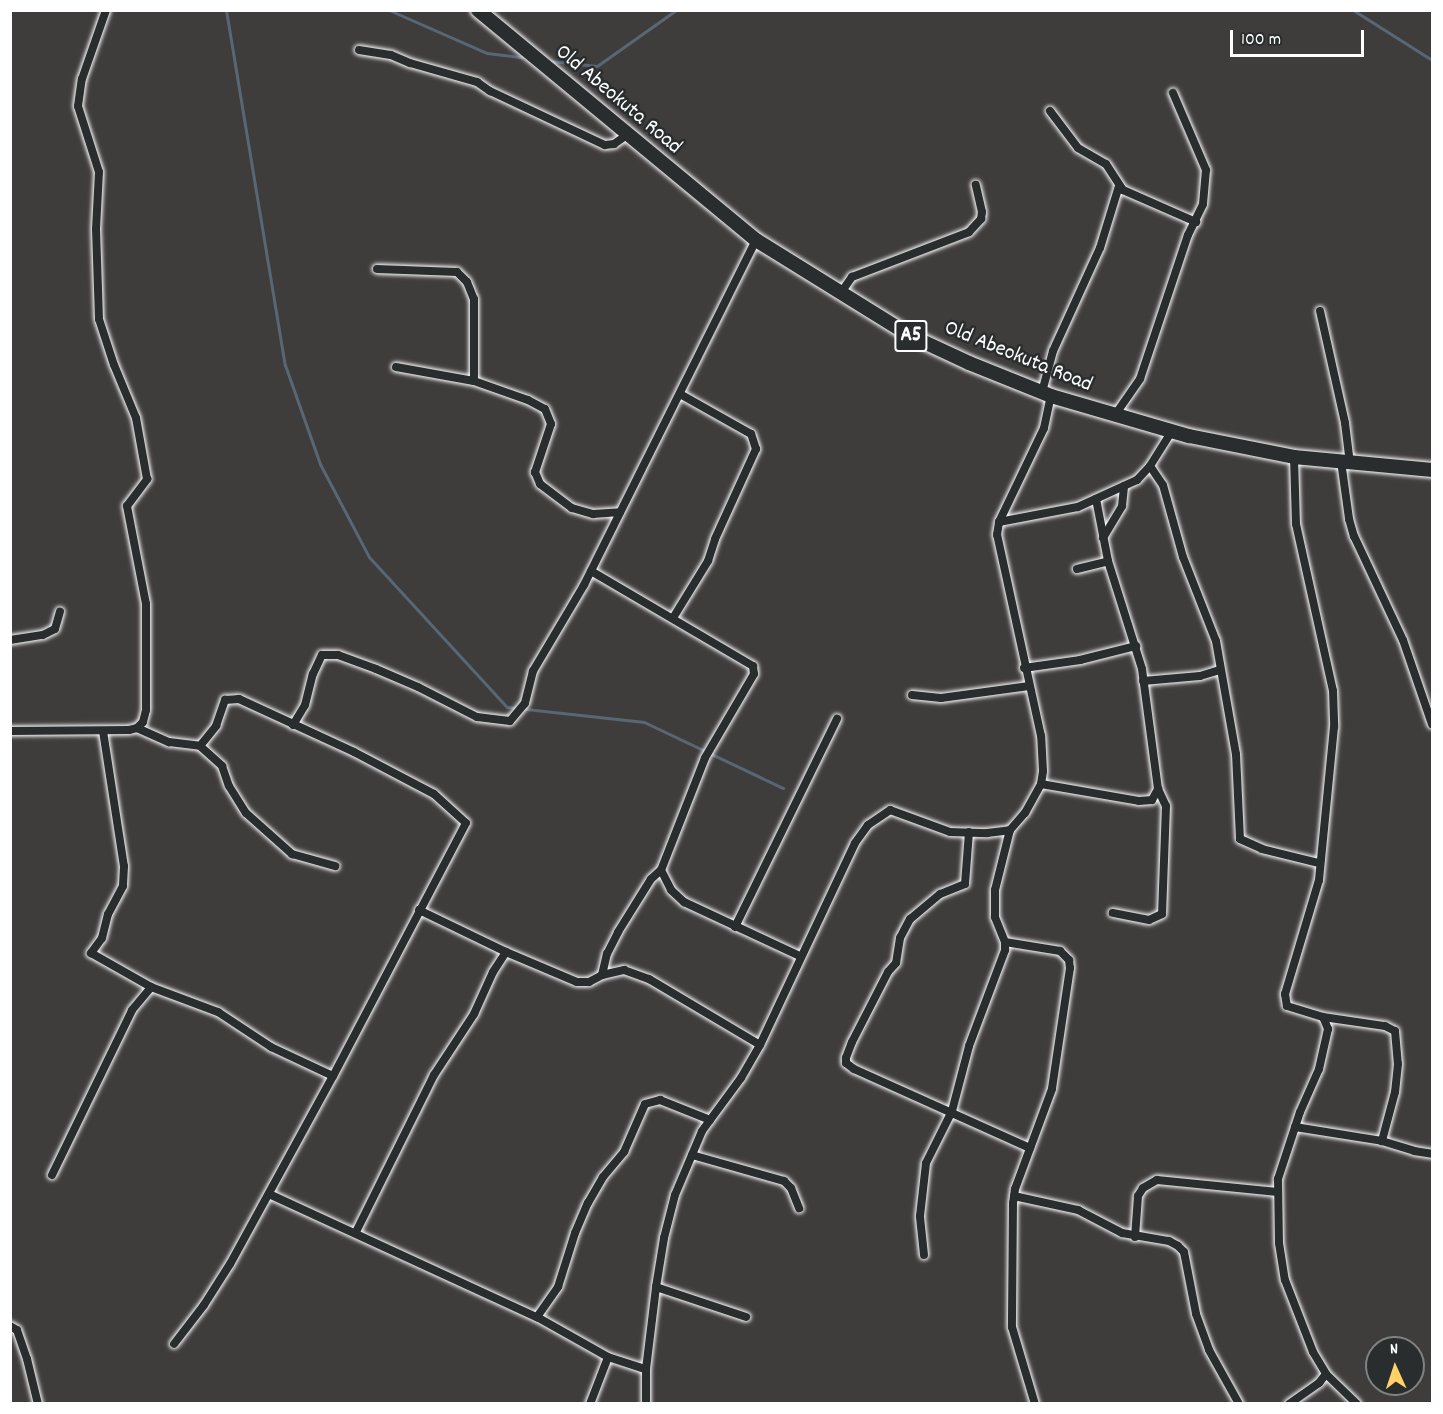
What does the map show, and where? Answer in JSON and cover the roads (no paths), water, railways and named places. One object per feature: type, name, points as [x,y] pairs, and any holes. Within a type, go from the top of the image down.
[{"type":"highway","name":"Old Abeokuta Road","points":[[478,10],[756,240],[909,335],[969,363],[1046,394],[1171,432],[1294,457],[1432,470]]},
{"type":"street","points":[[106,10],[82,79],[78,106],[99,172],[96,230],[99,320],[114,365],[136,418],[147,479],[127,506],[146,603],[146,710],[143,722],[137,728]]},
{"type":"street","points":[[359,50],[391,55],[410,63],[477,82],[490,91],[605,145],[615,144],[627,135]]},
{"type":"street","points":[[1114,416],[1140,379],[1179,262],[1203,204],[1207,176],[1173,93]]},
{"type":"street","points":[[1050,111],[1078,148],[1106,164],[1119,186],[1196,222]]},
{"type":"street","points":[[840,294],[852,276],[906,255],[928,250],[969,232],[981,219],[982,212],[976,185]]},
{"type":"street","points":[[924,1255],[920,1216],[922,1181],[926,1163],[952,1111],[969,1046],[1005,950],[1005,942],[995,917],[995,890],[1010,830],[1025,813],[1041,784],[1043,771],[1041,736],[999,550],[997,535],[999,522],[1044,428],[1046,394],[1053,351],[1100,248],[1119,186]]},
{"type":"street","points":[[292,725],[305,705],[313,674],[322,655],[338,656],[376,669],[477,717],[510,721],[525,703],[533,671],[591,571],[756,240]]},
{"type":"street","points":[[377,270],[457,272],[466,282],[474,299],[474,381]]},
{"type":"street","points":[[1320,311],[1345,423],[1349,519],[1354,536],[1402,640],[1432,724]]},
{"type":"street","points":[[396,367],[474,381],[528,400],[549,414],[550,430],[535,472],[540,484],[572,508],[593,514],[620,512]]},
{"type":"street","points":[[673,618],[708,561],[714,539],[756,449],[751,434],[680,394]]},
{"type":"street","points":[[999,522],[1078,507],[1137,480],[1150,466],[1171,432]]},
{"type":"street","points":[[1294,457],[1299,541],[1334,705],[1333,759],[1315,896],[1285,994],[1287,1006],[1323,1017],[1385,1026],[1395,1031],[1398,1064],[1395,1092],[1382,1141]]},
{"type":"street","points":[[1150,466],[1163,485],[1183,556],[1216,642],[1236,754],[1240,839],[1262,849],[1319,863]]},
{"type":"street","points":[[1103,538],[1122,506],[1124,486]]},
{"type":"street","points":[[1096,499],[1108,561],[1136,646],[1158,789],[1166,806],[1162,914],[1149,920],[1113,913]]},
{"type":"street","points":[[1099,514],[1116,518]]},
{"type":"street","points":[[1077,569],[1108,561]]},
{"type":"street","points":[[591,571],[749,661],[754,674],[705,758],[661,870],[651,879],[618,932],[607,954],[602,975]]},
{"type":"street","points":[[10,640],[43,635],[55,629],[60,612]]},
{"type":"street","points":[[1024,668],[1080,660],[1136,646]]},
{"type":"street","points":[[1143,681],[1200,676],[1220,670]]},
{"type":"street","points":[[912,695],[941,698],[1029,686]]},
{"type":"street","points":[[174,1344],[204,1305],[230,1264],[333,1076],[466,823],[434,794],[354,752],[238,699],[228,698],[222,706],[216,726],[200,746]]},
{"type":"street","points":[[735,927],[837,719]]},
{"type":"street","points":[[10,731],[103,731],[137,728],[170,742],[200,746],[222,766],[229,786],[246,813],[292,854],[335,866]]},
{"type":"street","points":[[103,731],[124,866],[123,886],[108,914],[102,938],[91,953],[151,987],[218,1012],[271,1047],[333,1076]]},
{"type":"street","points":[[1041,784],[1139,801],[1152,800],[1158,789]]},
{"type":"street","points":[[646,1404],[646,1370],[656,1287],[664,1238],[675,1195],[710,1120],[741,1078],[760,1045],[855,843],[868,825],[890,810],[950,832],[1010,830]]},
{"type":"street","points":[[969,832],[965,884],[940,894],[910,919],[900,938],[896,963],[888,972],[846,1058],[846,1063],[854,1069],[952,1111],[1030,1148]]},
{"type":"street","points":[[661,870],[671,891],[684,902],[800,956]]},
{"type":"street","points":[[419,910],[506,952],[577,982],[589,982],[602,975],[624,970],[649,979],[760,1045]]},
{"type":"street","points":[[1005,942],[1060,951],[1069,960],[1070,968],[1052,1089],[1014,1196],[1012,1327],[1035,1404]]},
{"type":"street","points":[[356,1232],[434,1075],[474,1014],[493,972],[506,952]]},
{"type":"street","points":[[52,1175],[132,1010],[151,987]]},
{"type":"street","points":[[1323,1017],[1328,1029],[1319,1069],[1295,1127],[1278,1179],[1280,1259],[1301,1326],[1326,1374],[1357,1404]]},
{"type":"street","points":[[537,1317],[558,1287],[575,1233],[588,1203],[603,1177],[624,1152],[645,1104],[660,1100],[710,1120]]},
{"type":"street","points":[[1295,1127],[1382,1141],[1432,1154]]},
{"type":"street","points":[[692,1155],[783,1181],[791,1188],[799,1208]]},
{"type":"street","points":[[1135,1236],[1138,1196],[1143,1188],[1157,1180],[1277,1192]]},
{"type":"street","points":[[269,1194],[537,1317],[608,1357],[646,1370]]},
{"type":"street","points":[[1014,1196],[1078,1210],[1122,1233],[1169,1242],[1184,1252],[1196,1314],[1205,1341],[1239,1404]]},
{"type":"street","points":[[656,1287],[746,1317]]},
{"type":"street","points":[[10,1326],[17,1330],[38,1404]]},
{"type":"street","points":[[590,1404],[608,1357]]},
{"type":"street","points":[[1289,1404],[1319,1383],[1326,1374]]},
{"type":"waterway","points":[[226,10],[285,365],[320,464],[369,557],[507,707],[644,722],[783,788]]},
{"type":"waterway","points":[[389,10],[487,53],[522,57]]},
{"type":"waterway","points":[[549,61],[597,66],[676,10]]},
{"type":"waterway","points":[[1353,10],[1432,60]]}]
